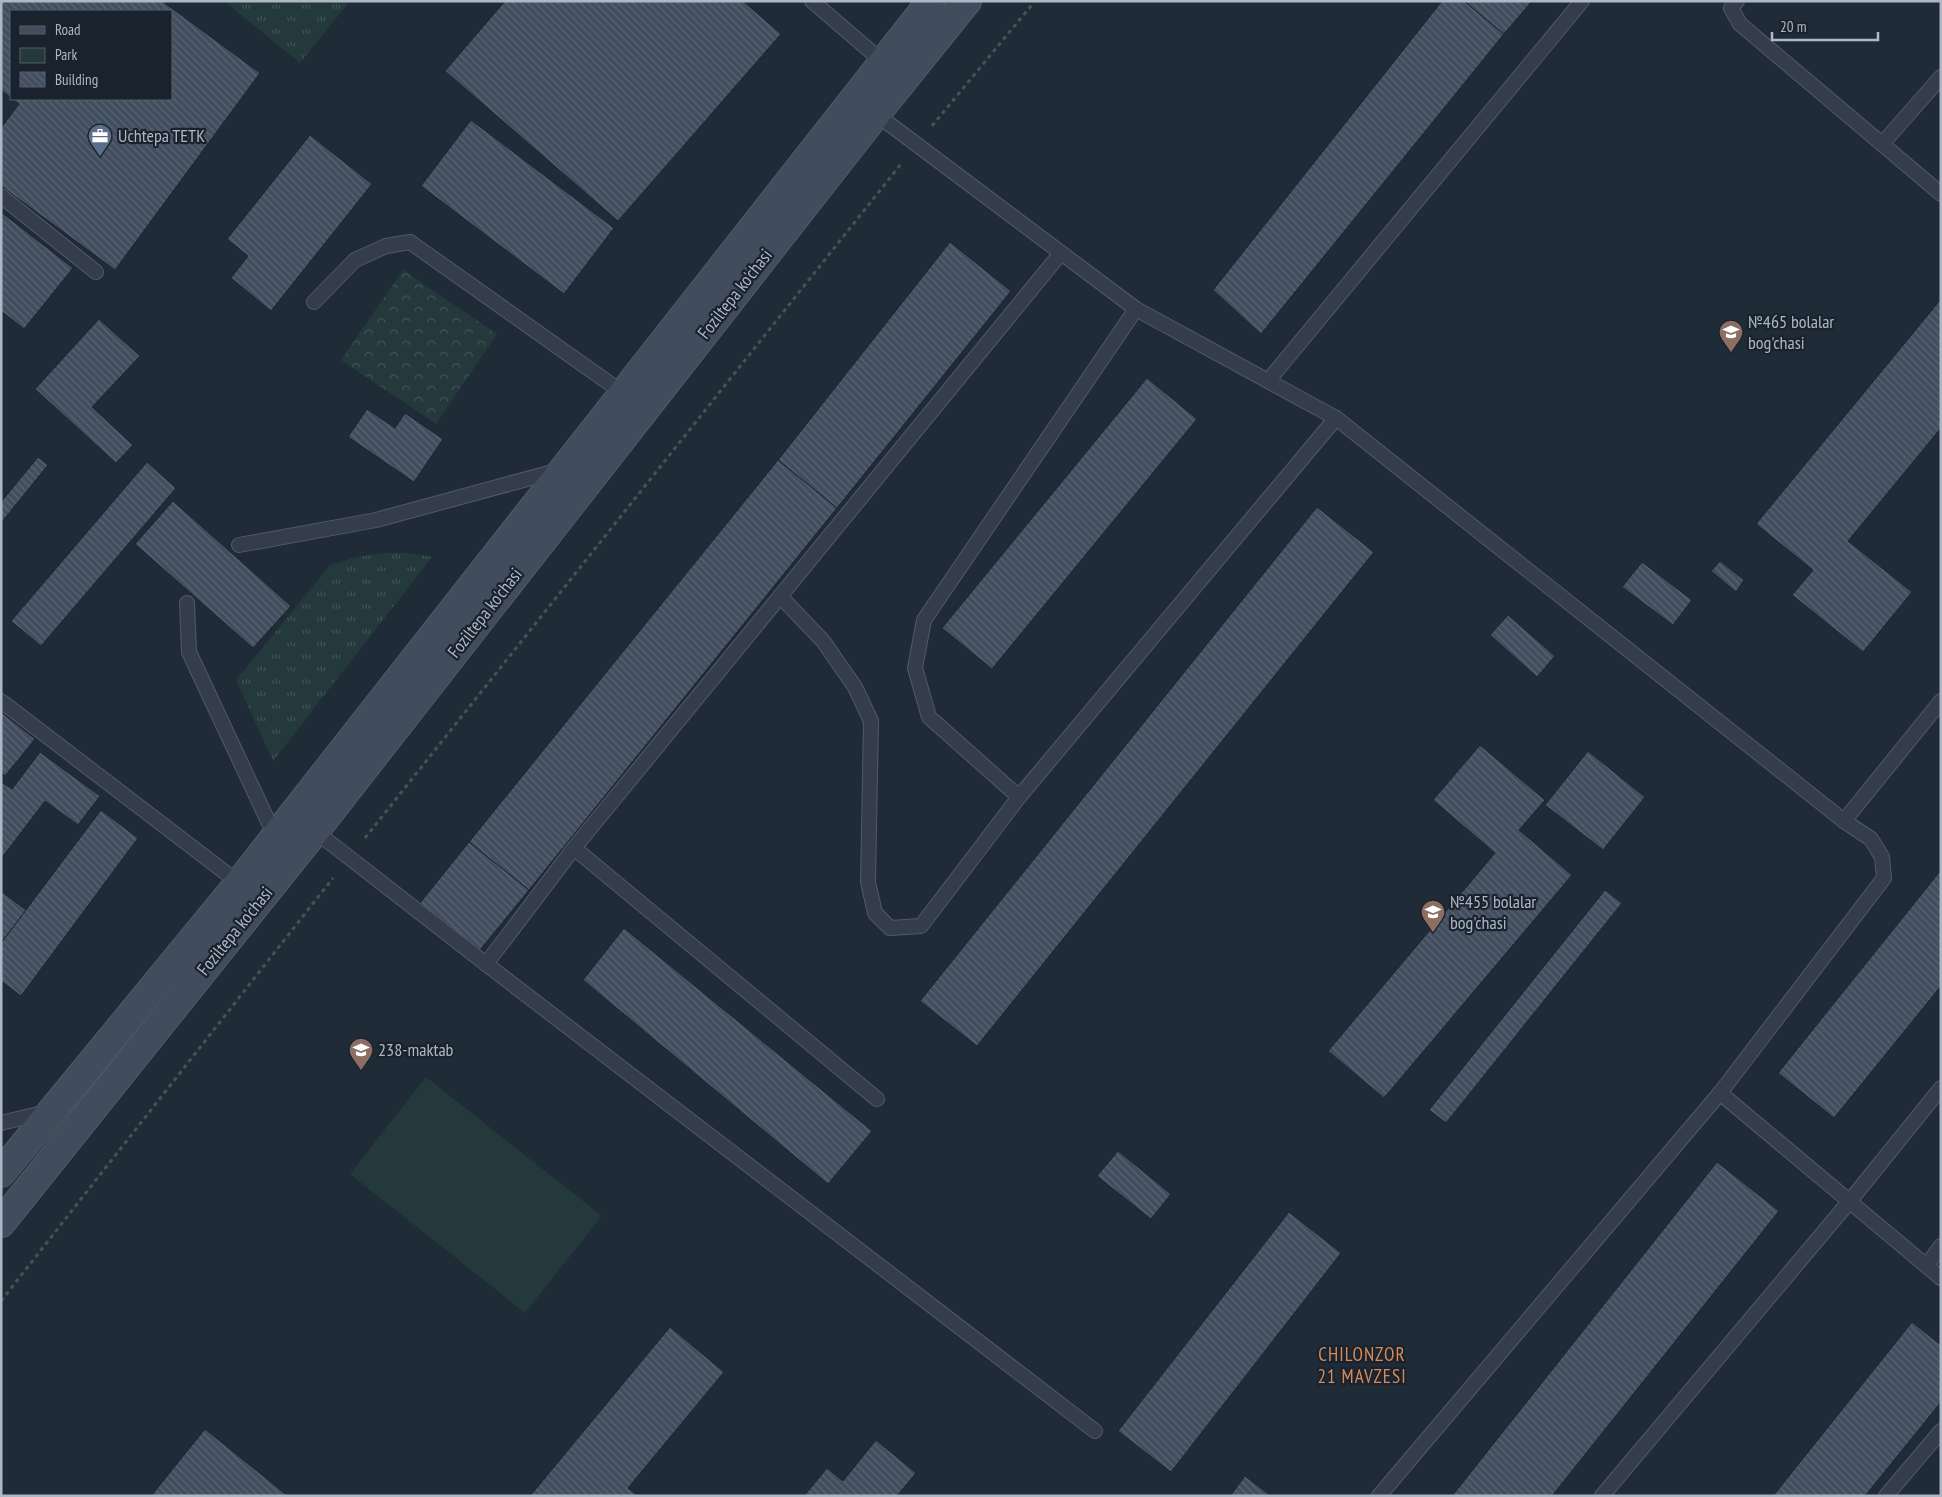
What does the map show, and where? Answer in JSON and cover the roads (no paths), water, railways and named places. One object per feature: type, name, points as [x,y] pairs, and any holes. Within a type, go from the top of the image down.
[{"type":"main road","name":"Foziltepa ko'chasi","points":[[1,1173],[239,882],[931,1]]},
{"type":"main road","name":"Foziltepa ko'chasi","points":[[1,1223],[315,831],[876,114],[967,1]]},
{"type":"lane","points":[[812,1],[883,62]]},
{"type":"lane","points":[[1268,381],[1582,1]]},
{"type":"lane","points":[[1737,1],[1731,8],[1740,24],[1941,194]]},
{"type":"lane","points":[[1882,144],[1941,77]]},
{"type":"lane","points":[[876,114],[1136,308],[1336,418],[1844,820],[1871,839],[1882,857],[1884,878],[1720,1092],[1379,1496]]},
{"type":"lane","points":[[1,196],[96,272]]},
{"type":"lane","points":[[314,302],[355,260],[386,246],[410,242],[622,393]]},
{"type":"lane","points":[[486,964],[574,848],[1061,253]]},
{"type":"lane","points":[[1019,797],[930,717],[915,668],[924,620],[1136,308]]},
{"type":"lane","points":[[780,596],[823,641],[855,687],[870,721],[868,882],[874,913],[890,928],[921,926],[1019,797],[1336,418]]},
{"type":"lane","points":[[239,545],[376,520],[564,469]]},
{"type":"lane","points":[[187,603],[189,652],[275,836]]},
{"type":"lane","points":[[1,701],[239,882]]},
{"type":"lane","points":[[1844,820],[1941,701]]},
{"type":"lane","points":[[315,831],[1095,1430]]},
{"type":"lane","points":[[574,848],[877,1099]]},
{"type":"lane","points":[[1602,1496],[1941,1088]]},
{"type":"lane","points":[[1720,1092],[1848,1202],[1941,1278]]},
{"type":"lane","points":[[1,1123],[52,1111]]},
{"type":"lane","points":[[1927,1265],[1941,1246]]},
{"type":"lane","points":[[1886,1496],[1941,1432]]},
{"type":"place","name":"Uchtepa TETK","points":[[100,157]]},
{"type":"place","name":"№465 bolalar bog'chasi","points":[[1731,353]]},
{"type":"place","name":"№455 bolalar bog'chasi","points":[[1433,933]]},
{"type":"place","name":"238-maktab","points":[[361,1071]]},
{"type":"district","name":"CHILONZOR 21 MAVZESI","points":[[1362,1365]]}]
